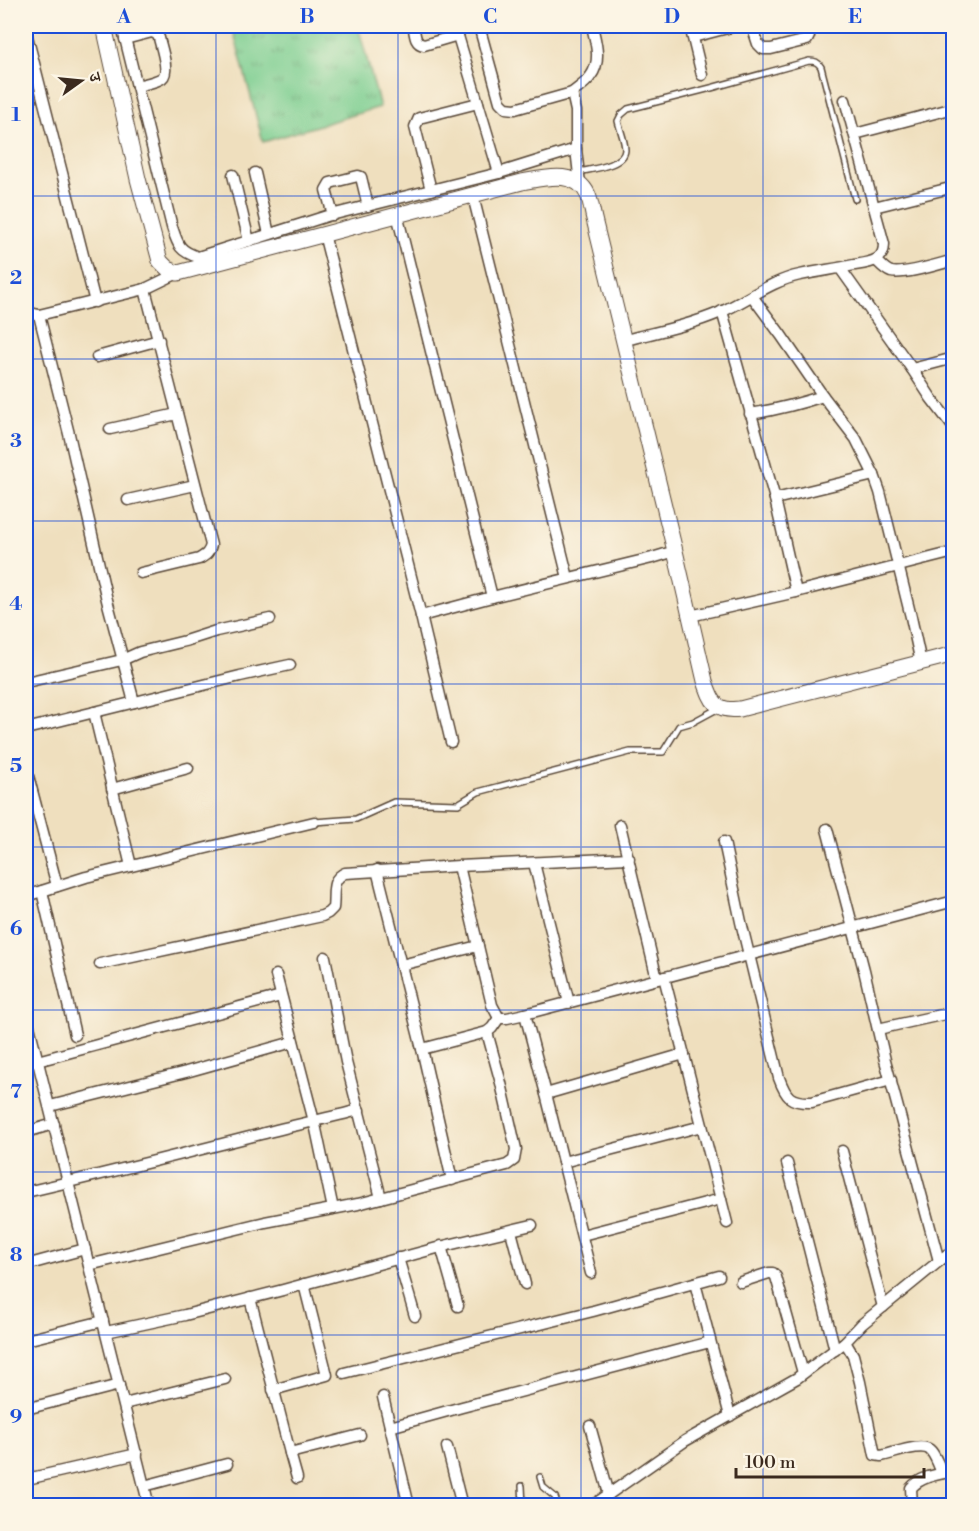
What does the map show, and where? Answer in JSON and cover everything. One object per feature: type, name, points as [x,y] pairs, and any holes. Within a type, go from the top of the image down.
[{"type":"street","points":[[104,26],[138,179],[160,261],[168,269],[178,273]]},
{"type":"street","points":[[122,26],[178,246],[184,253],[198,257],[333,215],[499,173],[576,149]]},
{"type":"street","points":[[417,26],[414,29],[417,41],[424,45],[456,30],[499,173]]},
{"type":"street","points":[[478,26],[501,102],[506,108],[514,109],[572,93],[590,78],[597,65],[595,26]]},
{"type":"street","points":[[690,26],[702,75]]},
{"type":"street","points":[[693,37],[735,26]]},
{"type":"street","points":[[752,26],[758,45],[763,49],[807,40],[809,26]]},
{"type":"street","points":[[26,32],[95,302]]},
{"type":"street","points":[[125,39],[152,32],[159,38],[165,68],[164,74],[161,78],[137,86]]},
{"type":"street","points":[[572,93],[576,111],[576,149],[580,178],[588,195],[711,698],[719,708],[740,709],[954,654]]},
{"type":"street","points":[[624,340],[685,324],[722,311],[788,278],[865,264],[876,260],[882,254],[884,249],[874,207],[845,100]]},
{"type":"street","points":[[431,190],[415,127],[417,121],[419,118],[478,103]]},
{"type":"street","points":[[855,134],[954,108]]},
{"type":"street","points":[[255,172],[269,234]]},
{"type":"street","points":[[233,175],[249,240]]},
{"type":"street","points":[[333,215],[326,190],[330,183],[361,177],[368,206]]},
{"type":"street","points":[[26,312],[39,315],[145,289],[178,273],[522,182],[552,177],[580,178]]},
{"type":"street","points":[[874,207],[954,187]]},
{"type":"street","points":[[473,196],[568,578]]},
{"type":"street","points":[[397,214],[492,597]]},
{"type":"street","points":[[324,234],[451,742]]},
{"type":"street","points":[[876,260],[890,272],[901,272],[954,260]]},
{"type":"street","points":[[840,268],[954,428]]},
{"type":"street","points":[[141,573],[199,559],[206,556],[211,545],[145,289]]},
{"type":"street","points":[[752,296],[856,439],[874,475],[921,663]]},
{"type":"street","points":[[722,311],[775,499],[796,592]]},
{"type":"street","points":[[39,315],[134,702]]},
{"type":"street","points":[[97,357],[159,340]]},
{"type":"street","points":[[912,369],[954,358]]},
{"type":"street","points":[[750,414],[823,396]]},
{"type":"street","points":[[110,429],[177,414]]},
{"type":"street","points":[[775,499],[874,475]]},
{"type":"street","points":[[128,500],[195,484]]},
{"type":"street","points":[[421,616],[652,558],[675,550]]},
{"type":"street","points":[[690,616],[954,552]]},
{"type":"street","points":[[26,682],[122,660],[140,652],[270,619]]},
{"type":"street","points":[[26,729],[290,665]]},
{"type":"street","points":[[94,712],[131,866]]},
{"type":"street","points":[[26,768],[57,886]]},
{"type":"street","points":[[112,789],[188,768]]},
{"type":"street","points":[[26,896],[131,866],[314,822]]},
{"type":"street","points":[[620,825],[684,1054],[727,1223]]},
{"type":"street","points":[[827,829],[939,1261]]},
{"type":"street","points":[[724,842],[741,922],[779,1078],[785,1094],[802,1102],[812,1101],[891,1080]]},
{"type":"street","points":[[100,964],[322,916],[333,908],[334,882],[338,876],[345,873],[629,858]]},
{"type":"street","points":[[534,863],[569,1003]]},
{"type":"street","points":[[459,866],[492,1005],[499,1018]]},
{"type":"street","points":[[377,870],[422,1048],[452,1180]]},
{"type":"street","points":[[42,891],[75,1035]]},
{"type":"street","points":[[499,1018],[569,1003],[954,901]]},
{"type":"street","points":[[401,965],[478,946]]},
{"type":"street","points":[[325,957],[346,1062],[381,1198]]},
{"type":"street","points":[[276,975],[314,1121],[333,1209]]},
{"type":"street","points":[[26,1064],[281,996]]},
{"type":"street","points":[[878,1029],[954,1012]]},
{"type":"street","points":[[26,1014],[149,1506]]},
{"type":"street","points":[[525,1014],[591,1273]]},
{"type":"street","points":[[422,1048],[487,1032],[499,1018]]},
{"type":"street","points":[[89,1265],[245,1227],[358,1204],[507,1165],[514,1160],[516,1155],[501,1083],[487,1032]]},
{"type":"street","points":[[50,1106],[293,1042]]},
{"type":"street","points":[[546,1094],[684,1054]]},
{"type":"street","points":[[26,1192],[359,1110]]},
{"type":"street","points":[[26,1132],[54,1124]]},
{"type":"street","points":[[563,1162],[702,1126]]},
{"type":"street","points":[[842,1151],[883,1307]]},
{"type":"street","points":[[787,1163],[835,1350]]},
{"type":"street","points":[[582,1235],[721,1199]]},
{"type":"street","points":[[26,1340],[184,1315],[441,1246],[532,1226]]},
{"type":"street","points":[[512,1231],[525,1284]]},
{"type":"street","points":[[441,1246],[458,1306]]},
{"type":"street","points":[[594,1505],[685,1442],[803,1373],[835,1350],[954,1249]]},
{"type":"street","points":[[26,1265],[85,1250]]},
{"type":"street","points":[[398,1257],[415,1317]]},
{"type":"street","points":[[741,1282],[769,1273],[773,1273],[776,1277],[803,1373]]},
{"type":"street","points":[[344,1373],[593,1311],[719,1276]]},
{"type":"street","points":[[695,1283],[730,1416]]},
{"type":"street","points":[[273,1390],[327,1375],[304,1284]]},
{"type":"street","points":[[250,1298],[297,1478]]},
{"type":"street","points":[[845,1341],[853,1355],[875,1455],[881,1456],[921,1446],[931,1451],[942,1473]]},
{"type":"street","points":[[390,1427],[710,1342]]},
{"type":"street","points":[[124,1404],[225,1379]]},
{"type":"street","points":[[26,1409],[119,1385]]},
{"type":"street","points":[[383,1397],[409,1506]]},
{"type":"street","points":[[590,1426],[609,1494]]},
{"type":"street","points":[[290,1453],[360,1435]]},
{"type":"street","points":[[447,1447],[462,1506]]},
{"type":"street","points":[[27,1479],[136,1454]]},
{"type":"street","points":[[144,1486],[227,1464]]},
{"type":"street","points":[[912,1506],[911,1488],[915,1482],[954,1471]]},
{"type":"lane","points":[[580,178],[620,160],[625,148],[618,121],[628,109],[814,61],[821,67],[855,200]]},
{"type":"lane","points":[[314,822],[356,819],[394,802],[458,804],[478,792],[630,752],[663,752],[680,726],[693,722],[719,708]]},
{"type":"lane","points":[[540,1477],[543,1487],[555,1497],[558,1506]]},
{"type":"lane","points":[[522,1486],[523,1506]]},
{"type":"green space","points":[[232,26],[358,26],[380,107],[263,142]]}]
